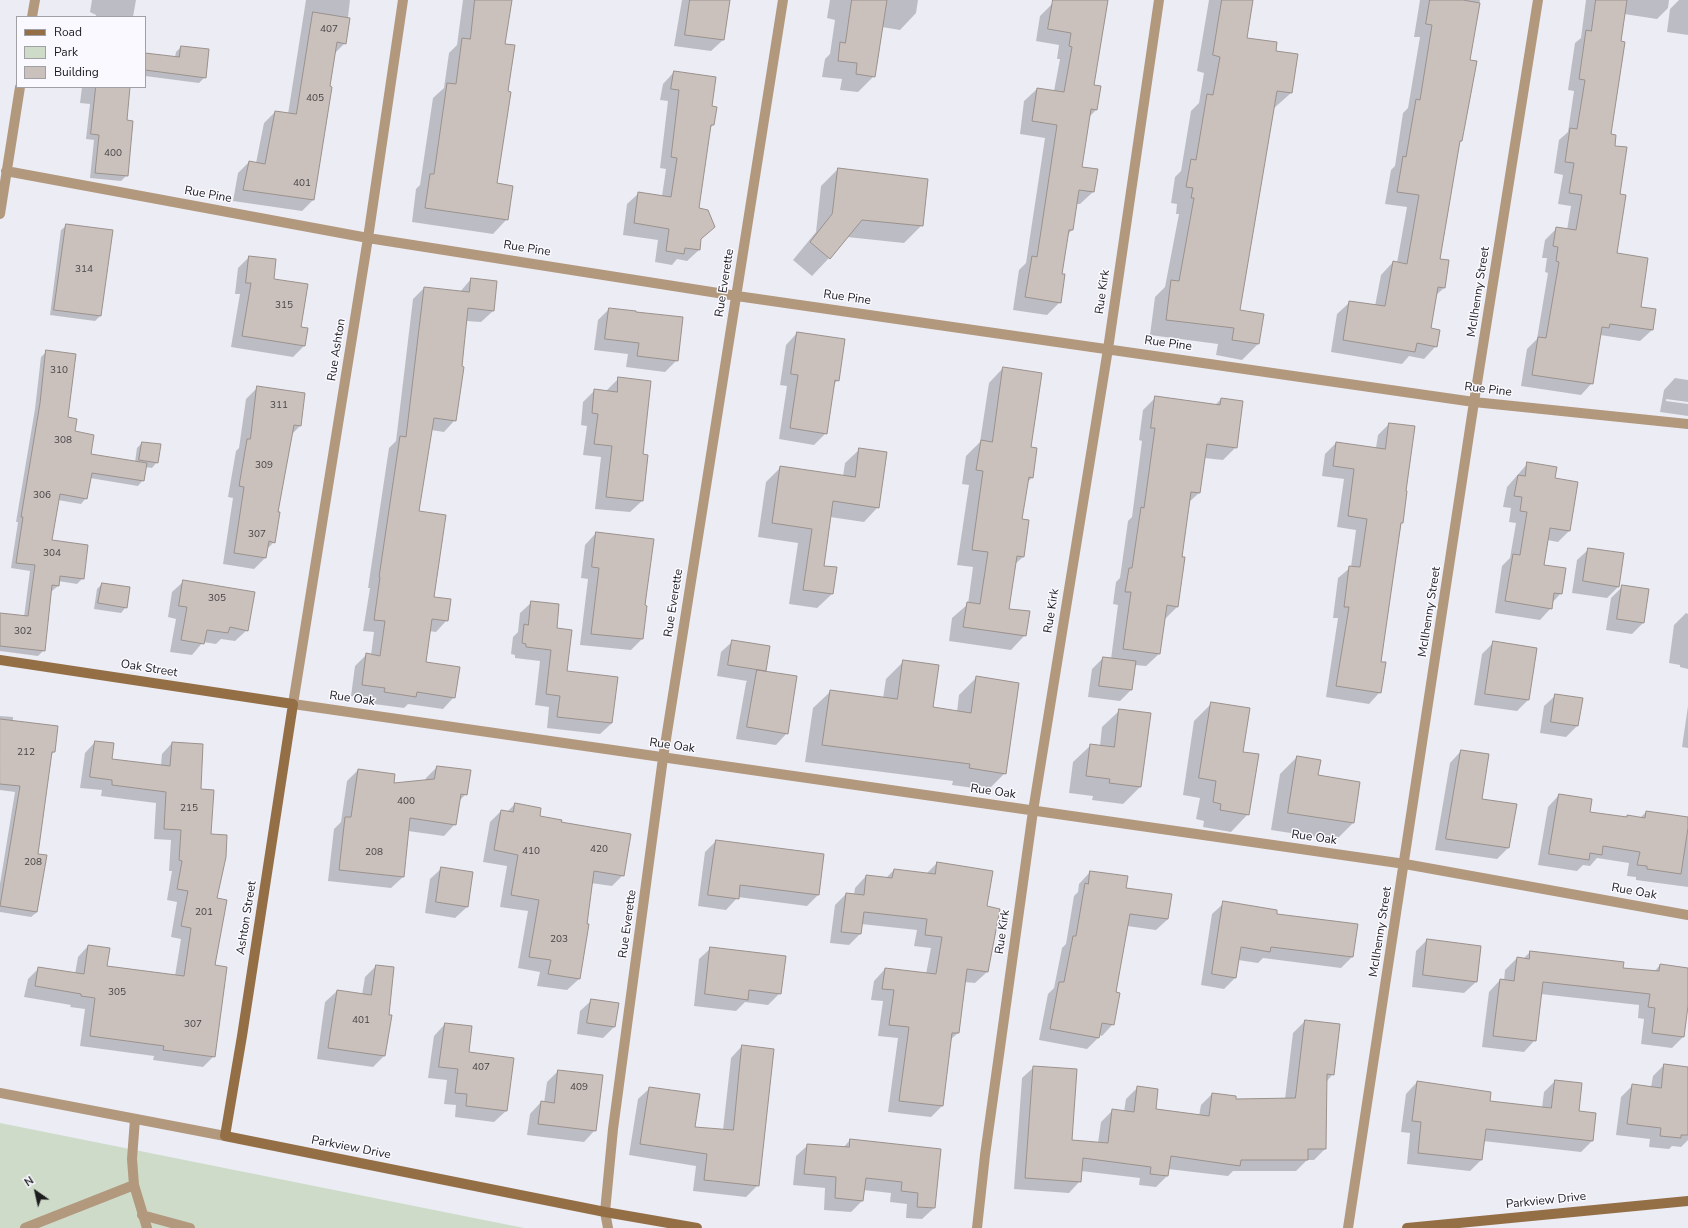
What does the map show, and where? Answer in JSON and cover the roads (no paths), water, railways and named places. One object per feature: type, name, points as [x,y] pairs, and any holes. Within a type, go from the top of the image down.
[{"type":"main road","name":"Oak Street","points":[[0,660],[293,704]]},
{"type":"main road","name":"Ashton Street","points":[[225,1136],[242,1036],[293,704]]},
{"type":"main road","name":"Parkview Drive","points":[[225,1136],[605,1212],[697,1228]]},
{"type":"main road","name":"Parkview Drive","points":[[1406,1228],[1688,1201]]},
{"type":"street","points":[[32,16],[35,0]]},
{"type":"street","name":"Rue Ashton","points":[[293,704],[368,238],[403,0]]},
{"type":"street","name":"Rue Everette","points":[[608,1228],[605,1212],[614,1121],[663,758],[783,0]]},
{"type":"street","name":"Rue Kirk","points":[[977,1228],[985,1155],[1033,811],[1108,349],[1159,0]]},
{"type":"street","name":"McIlhenny Street","points":[[1348,1228],[1405,864],[1474,402],[1538,0]]},
{"type":"street","points":[[0,214],[20,88]]},
{"type":"street","name":"Rue Pine","points":[[6,171],[368,238],[736,296],[1474,402],[1688,424]]},
{"type":"street","name":"Rue Oak","points":[[293,704],[1405,864],[1688,915]]},
{"type":"street","name":"Parkview Drive","points":[[0,1093],[225,1136]]},
{"type":"street","points":[[135,1119],[132,1158],[134,1185],[147,1228]]},
{"type":"street","points":[[25,1228],[134,1185]]},
{"type":"street","points":[[142,1214],[190,1228]]}]
